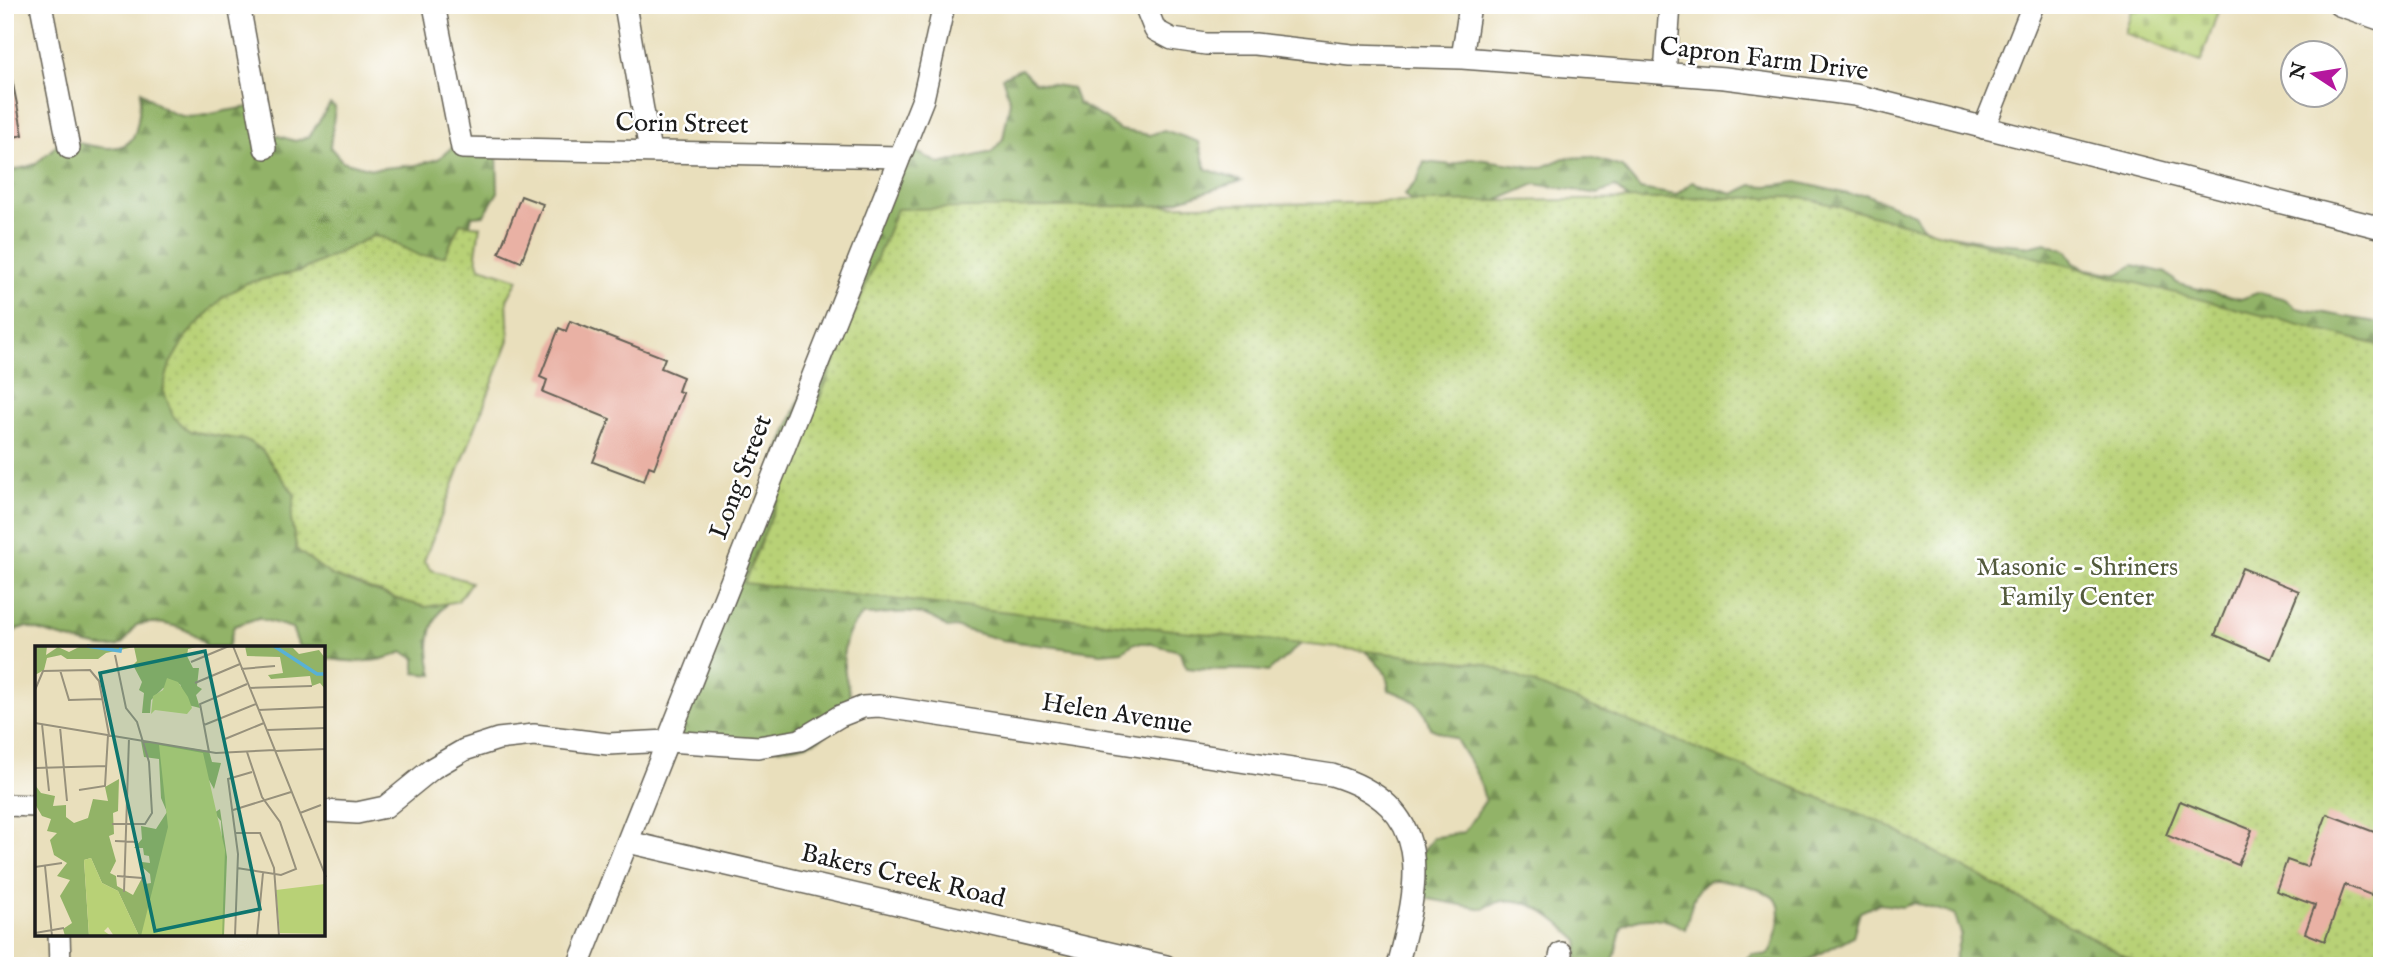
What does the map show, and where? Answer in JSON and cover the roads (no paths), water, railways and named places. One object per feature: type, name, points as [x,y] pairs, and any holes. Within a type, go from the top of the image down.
[{"type":"street","points":[[41,5],[69,148]]},
{"type":"street","points":[[239,5],[265,148]]},
{"type":"street","name":"Corin Street","points":[[434,5],[462,148],[900,157]]},
{"type":"street","points":[[625,5],[650,151]]},
{"type":"street","name":"Long Street","points":[[578,966],[923,99],[943,5]]},
{"type":"street","name":"Capron Farm Drive","points":[[1145,5],[1154,30],[1172,39],[1350,55],[1462,58],[1724,78],[1855,95],[2382,228]]},
{"type":"street","points":[[1462,58],[1470,5]]},
{"type":"street","points":[[1665,74],[1670,5]]},
{"type":"street","points":[[1984,128],[2033,5]]},
{"type":"street","points":[[2339,5],[2382,20]]},
{"type":"street","name":"Helen Avenue","points":[[326,811],[357,813],[385,807],[433,768],[464,750],[498,739],[534,735],[608,744],[667,741],[758,747],[800,740],[840,716],[863,707],[879,706],[1332,775],[1358,783],[1380,796],[1408,832],[1416,861],[1415,893],[1397,966]]},
{"type":"street","points":[[5,805],[35,806]]},
{"type":"street","name":"Bakers Creek Road","points":[[628,842],[1166,966]]},
{"type":"street","points":[[59,936],[60,966]]},
{"type":"park label","name":"Masonic - Shriners Family Center","points":[[2077,582]]}]
